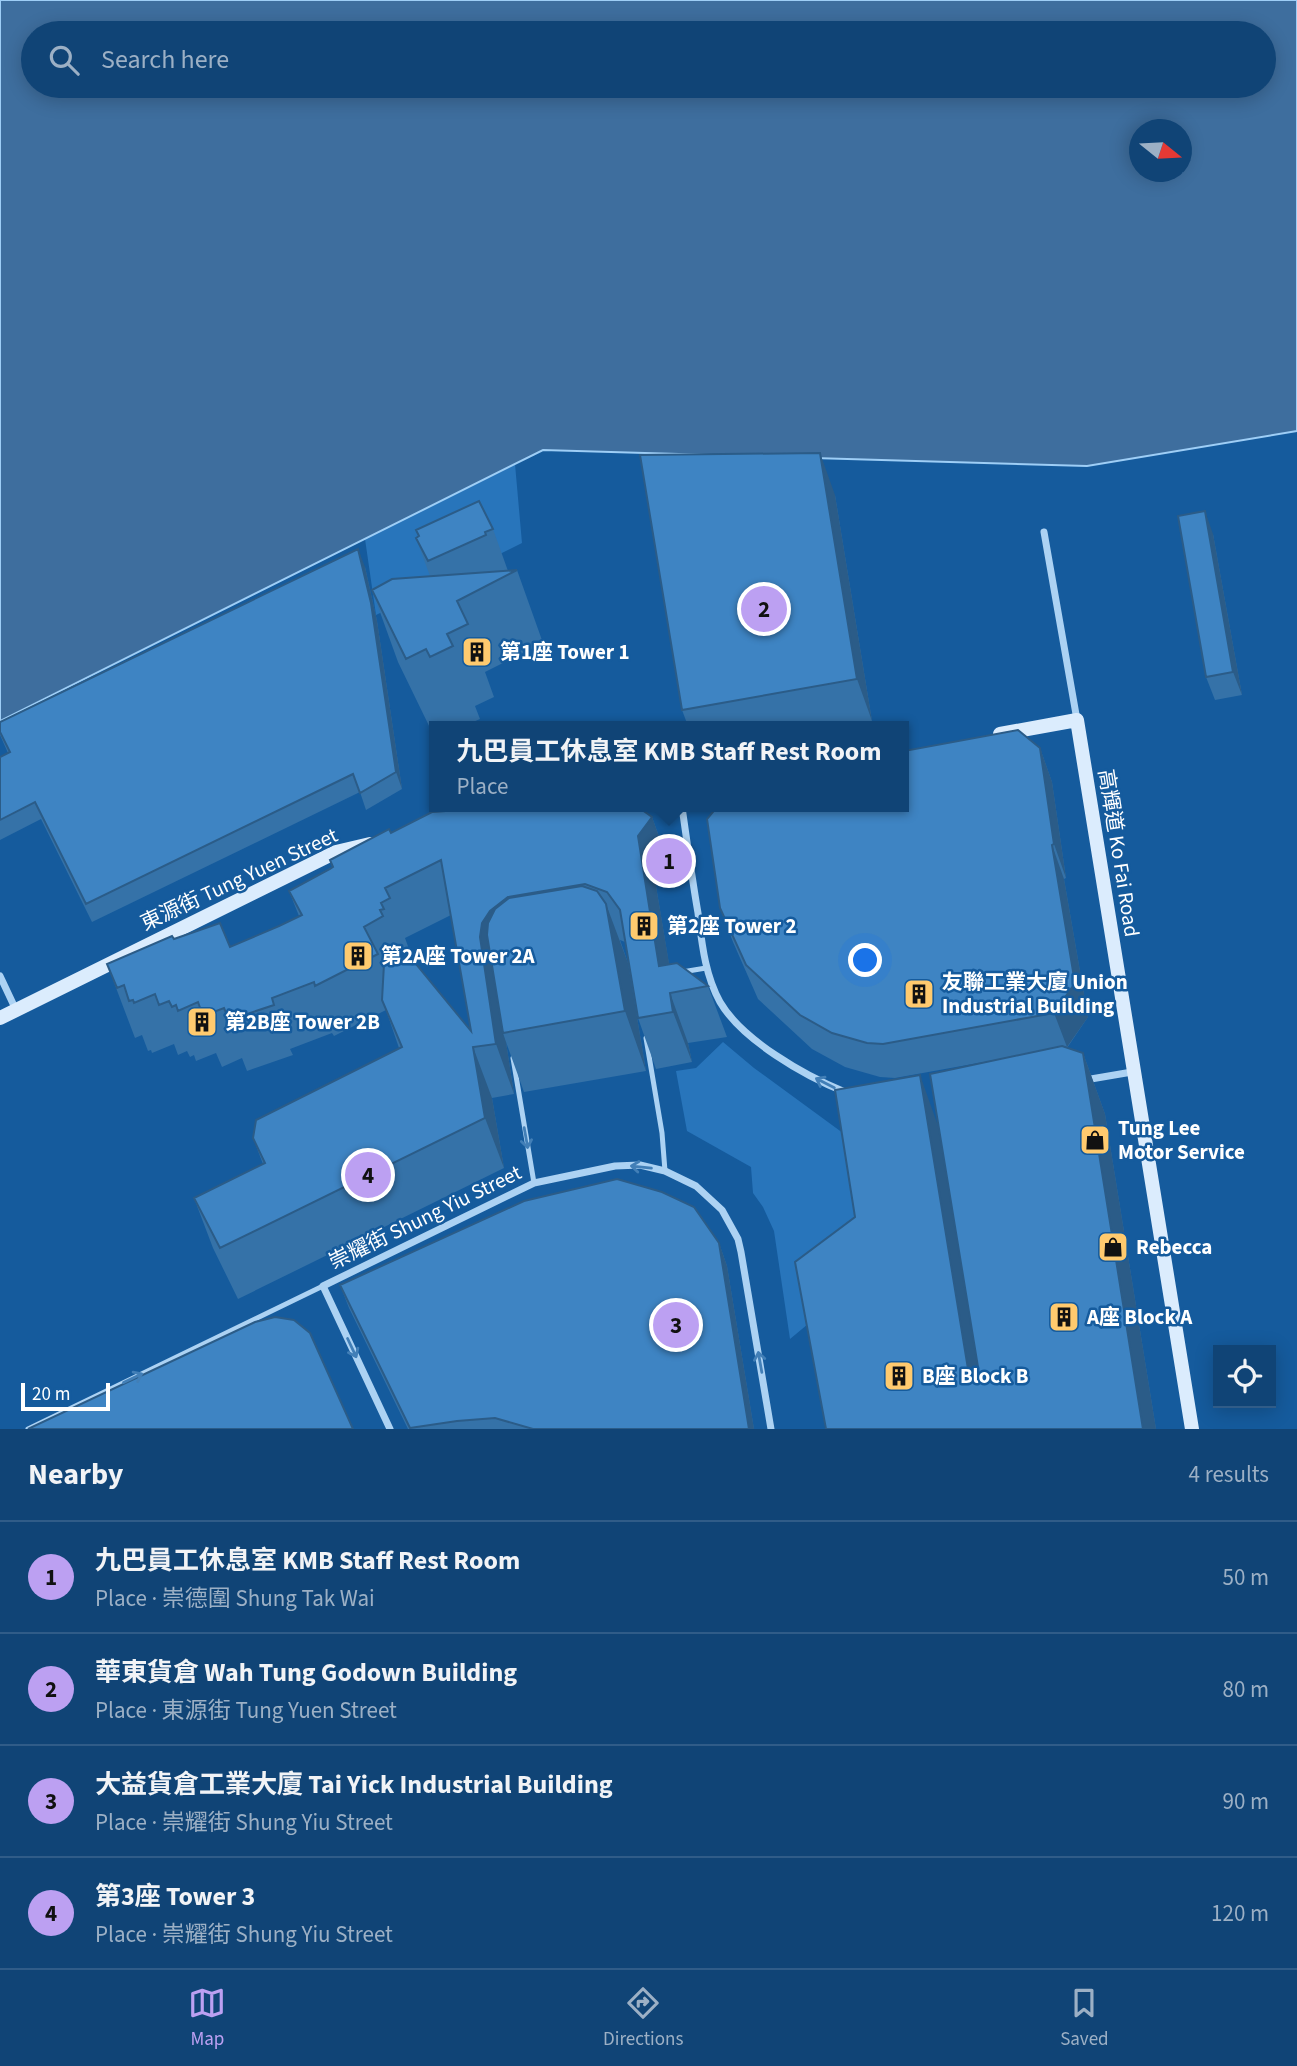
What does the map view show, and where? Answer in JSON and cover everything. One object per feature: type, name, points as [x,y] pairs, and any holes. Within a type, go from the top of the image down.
[{"type":"street","name":"高輝道 Ko Fai Road","points":[[1044,532],[1192,1429]]},
{"type":"street","points":[[983,737],[1077,720]]},
{"type":"street","points":[[683,812],[706,968],[720,1001],[751,1038],[824,1084],[850,1094]]},
{"type":"street","name":"東源街 Tung Yuen Street","points":[[0,1018],[336,852],[385,840]]},
{"type":"street","points":[[0,976],[16,1010]]},
{"type":"street","points":[[1078,1081],[1132,1072]]},
{"type":"street","name":"崇耀街 Shung Yiu Street","points":[[390,1429],[323,1286],[534,1183],[615,1166],[640,1166],[665,1171],[696,1186],[722,1210],[738,1239],[771,1429]]},
{"type":"lane","points":[[677,973],[706,968]]},
{"type":"lane","points":[[645,1032],[662,1133],[665,1171]]},
{"type":"lane","points":[[513,1056],[534,1183]]},
{"type":"lane","name":"崇耀街 Shung Yiu Street","points":[[28,1429],[323,1286]]},
{"type":"shaded area","points":[[0,0],[1297,0],[1297,431],[1087,466],[543,450],[0,721]]},
{"type":"shaded area","points":[[515,464],[522,543],[376,615],[365,539]]},
{"type":"shaded area","points":[[723,1042],[847,1136],[867,1275],[790,1339],[774,1231],[753,1193],[751,1167],[687,1131],[676,1071],[696,1068]]},
{"type":"building","points":[[820,453],[857,679],[682,710],[640,455]]},
{"type":"building","points":[[479,501],[493,529],[485,532],[486,535],[428,561],[416,538],[419,536],[416,530]]},
{"type":"building","points":[[1205,511],[1233,672],[1206,677],[1178,516]]},
{"type":"building","points":[[358,549],[371,603],[396,772],[360,793],[353,774],[86,904],[35,802],[0,820],[0,757],[10,752],[0,732],[0,722]]},
{"type":"building","points":[[517,570],[457,601],[468,624],[447,634],[453,646],[430,657],[426,649],[406,659],[372,590],[392,579]]},
{"type":"building","points":[[1018,730],[1040,748],[1054,844],[1052,845],[1075,983],[1054,1013],[883,1044],[867,1043],[832,1033],[800,1015],[746,965],[720,908],[707,819],[713,812],[909,812],[909,750]]},
{"type":"building","points":[[432,812],[645,812],[652,817],[638,836],[651,918],[646,924],[653,929],[659,966],[677,963],[708,986],[670,993],[673,1012],[638,1018],[620,910],[607,892],[585,884],[508,897],[490,911],[482,923],[480,937],[496,1044],[473,1047],[485,1118],[220,1248],[194,1198],[265,1163],[253,1138],[256,1120],[402,1047],[382,1000],[384,964],[412,959],[471,1031],[441,860],[385,888],[390,898],[381,903],[383,916],[364,927],[378,954],[315,986],[314,982],[272,998],[274,1005],[229,1020],[224,1008],[203,1016],[198,1002],[178,1011],[176,1005],[172,1007],[169,1001],[159,1005],[155,994],[134,1003],[133,1000],[129,1001],[124,985],[117,988],[107,964],[172,936],[174,939],[220,923],[230,947],[279,926],[302,915],[289,891],[333,867],[330,860],[389,829],[391,833]]},
{"type":"building","points":[[582,886],[597,891],[606,904],[625,1011],[503,1033],[487,935],[488,923],[495,909],[509,898]]},
{"type":"building","points":[[1062,1046],[1083,1053],[1143,1429],[826,1429],[795,1262],[855,1217],[835,1090],[920,1075],[968,1369],[975,1372],[978,1367],[930,1074]]},
{"type":"building","points":[[617,1179],[662,1192],[694,1207],[719,1243],[749,1429],[533,1429],[495,1418],[410,1428],[340,1285],[524,1201]]},
{"type":"building","points":[[275,1317],[294,1320],[310,1333],[353,1429],[28,1429],[255,1322]]},
{"type":"place","name":"華東貨倉 Wah Tung Godown Building","points":[[764,609]]},
{"type":"place","name":"第1座 Tower 1","points":[[477,652]]},
{"type":"place","name":"九巴員工休息室 KMB Staff Rest Room","points":[[669,861]]},
{"type":"place","name":"第2座 Tower 2","points":[[644,926]]},
{"type":"place","name":"第2A座 Tower 2A","points":[[358,956]]},
{"type":"place","name":"友聯工業大廈 Union Industrial Building","points":[[919,994]]},
{"type":"place","name":"第2B座 Tower 2B","points":[[202,1022]]},
{"type":"place","name":"Tung Lee Motor Service","points":[[1095,1140]]},
{"type":"place","name":"第3座 Tower 3","points":[[368,1175]]},
{"type":"place","name":"Rebecca","points":[[1113,1247]]},
{"type":"place","name":"A座 Block A","points":[[1064,1317]]},
{"type":"place","name":"大益貨倉工業大廈 Tai Yick Industrial Building","points":[[676,1325]]},
{"type":"place","name":"B座 Block B","points":[[899,1376]]}]
